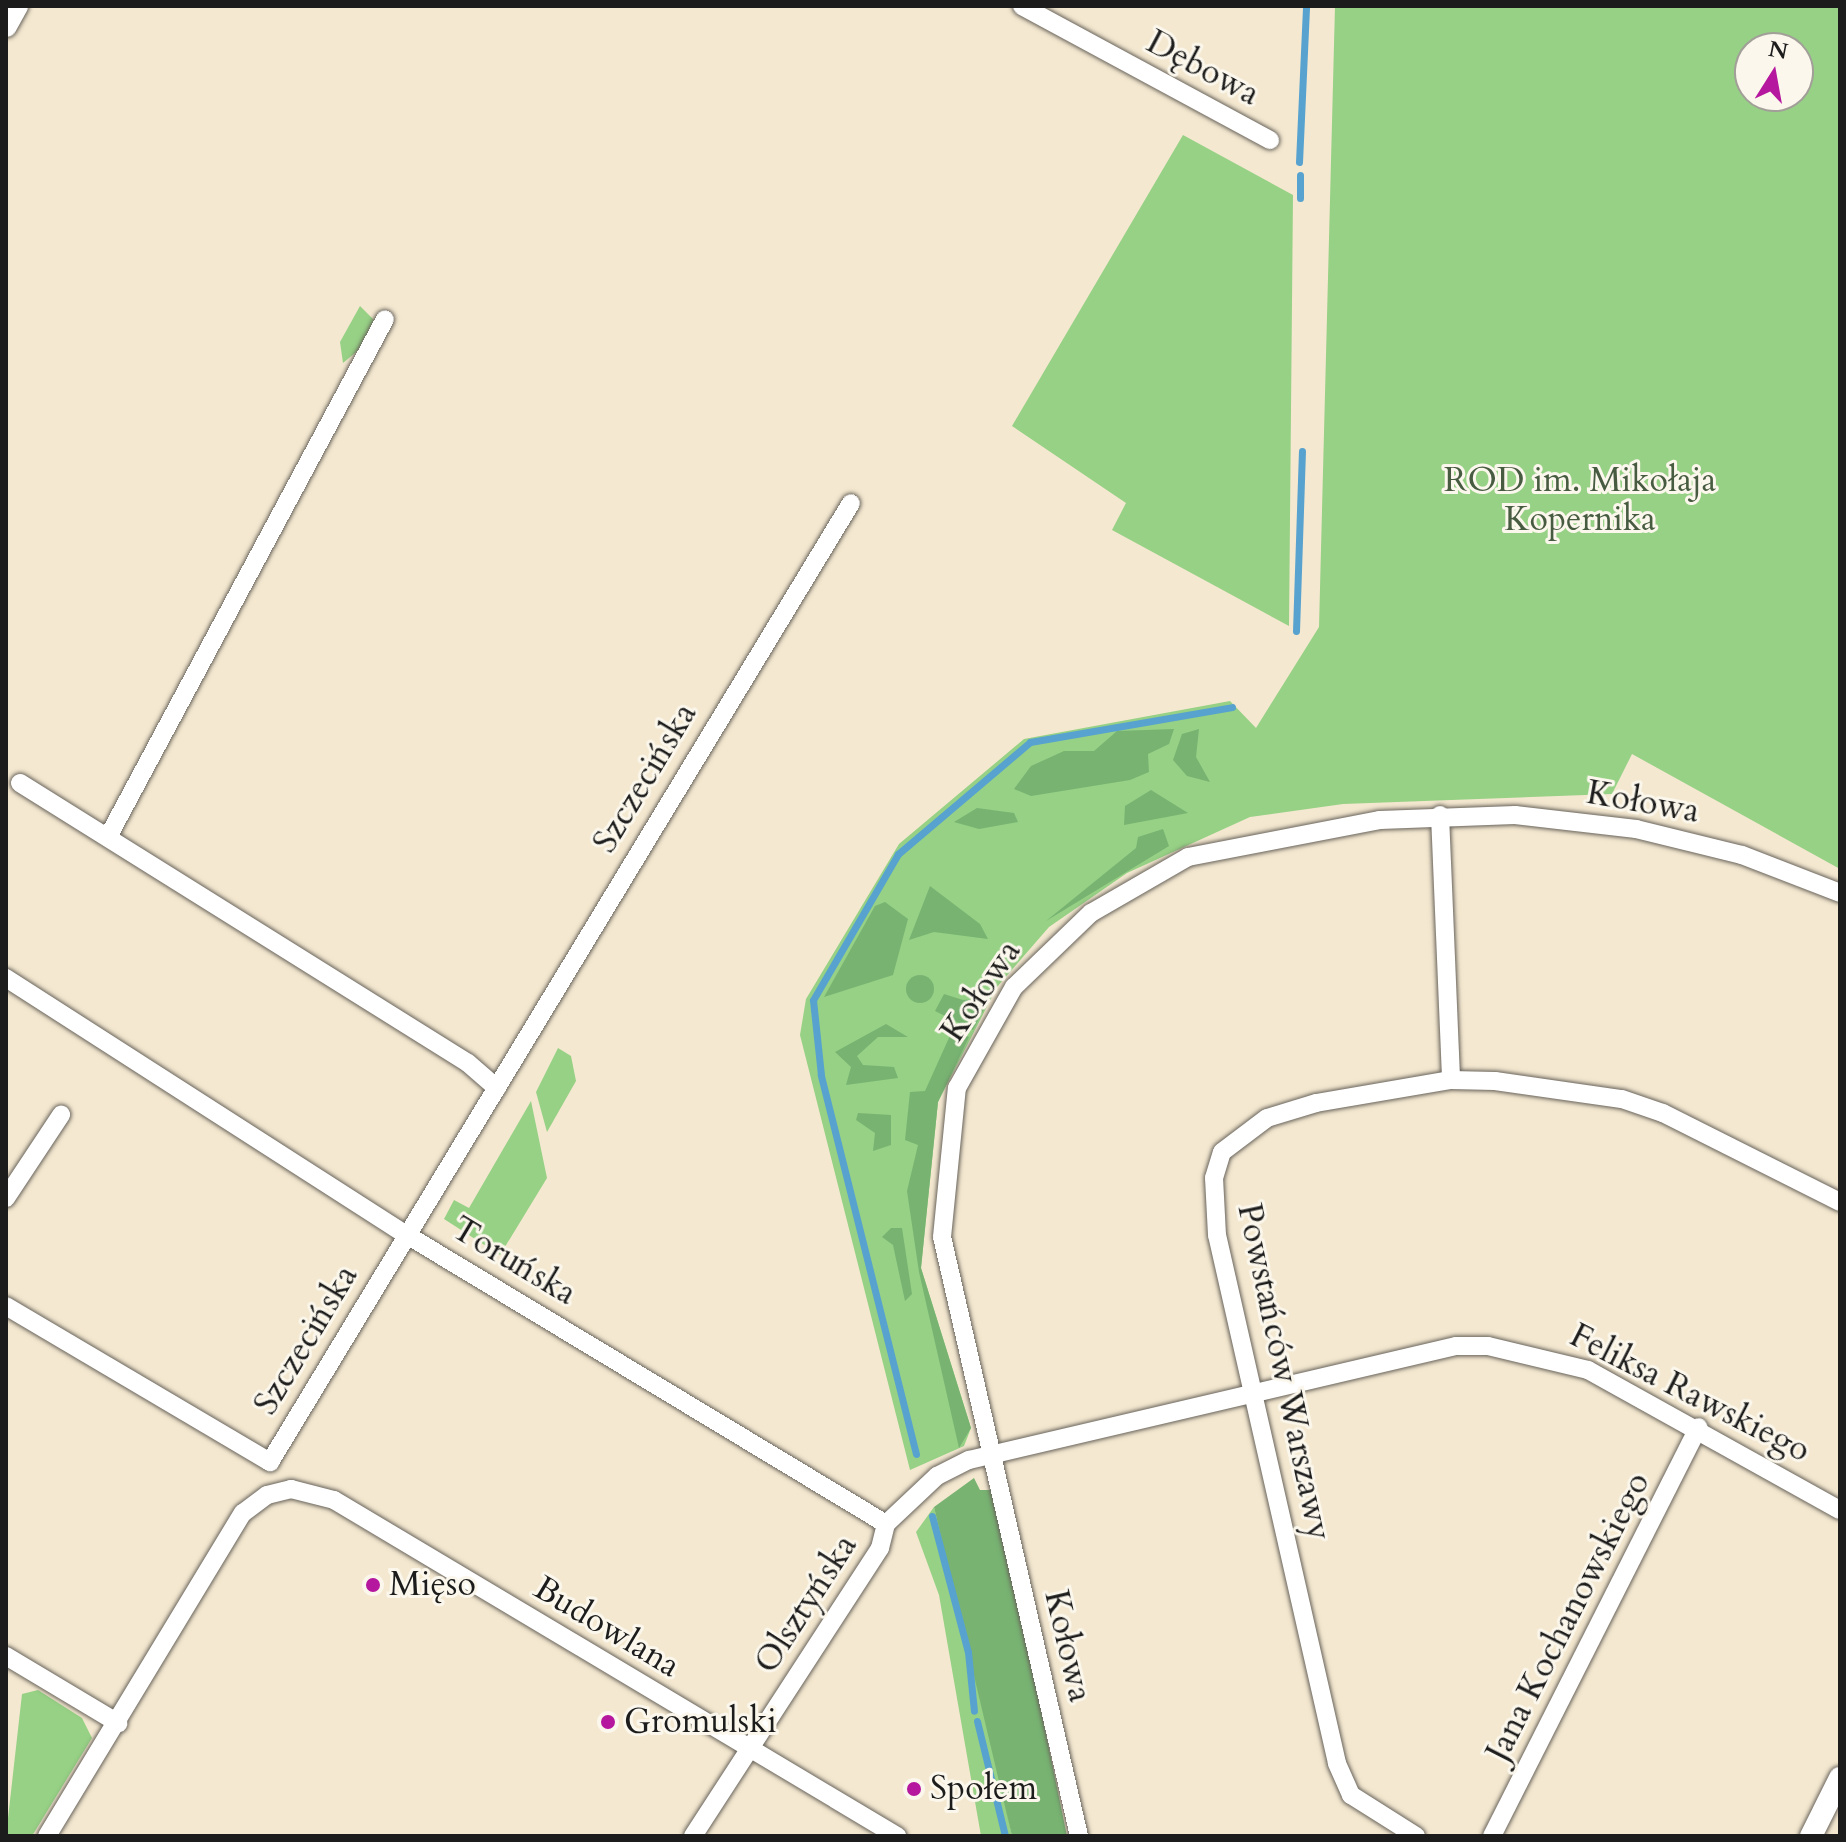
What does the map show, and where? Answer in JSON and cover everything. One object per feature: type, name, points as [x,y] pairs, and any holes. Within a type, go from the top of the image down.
[{"type":"street","points":[[6,26],[17,6]]},
{"type":"street","name":"Dębowa","points":[[1022,6],[1051,13],[1270,140]]},
{"type":"street","points":[[108,837],[385,319]]},
{"type":"street","name":"Szczecińska","points":[[270,1462],[851,503]]},
{"type":"street","points":[[20,783],[497,1088]]},
{"type":"street","points":[[1440,815],[1451,1080]]},
{"type":"street","name":"Kołowa","points":[[1079,1836],[949,1282],[942,1183],[957,1088],[1014,987],[1091,913],[1188,857],[1303,829],[1440,815],[1515,815],[1636,829],[1742,855],[1840,893]]},
{"type":"street","name":"Toruńska","points":[[6,978],[407,1235],[886,1524]]},
{"type":"street","name":"Powstańców Warszawy","points":[[1416,1836],[1351,1795],[1337,1763],[1217,1235],[1214,1178],[1222,1152],[1267,1118],[1451,1080],[1622,1099],[1698,1127],[1840,1202]]},
{"type":"street","points":[[6,1198],[61,1115]]},
{"type":"street","points":[[6,1306],[270,1462],[279,1490],[251,1505],[232,1530],[47,1836]]},
{"type":"street","name":"Feliksa Rawskiego","points":[[990,1455],[1456,1346],[1520,1348],[1588,1370],[1699,1427],[1840,1510]]},
{"type":"street","name":"Jana Kochanowskiego","points":[[1492,1836],[1699,1427]]},
{"type":"street","points":[[886,1524],[937,1476],[990,1455]]},
{"type":"street","name":"Budowlana","points":[[279,1490],[334,1500],[897,1836]]},
{"type":"street","name":"Olsztyńska","points":[[693,1836],[880,1548],[886,1524]]},
{"type":"street","points":[[6,1656],[118,1723]]},
{"type":"street","points":[[1811,1836],[1840,1778]]},
{"type":"green space","name":"ROD im. Mikołaja Kopernika","points":[[1335,6],[1840,6],[1840,869],[1632,754],[1612,794],[1343,804],[1250,817],[1127,873],[1049,927],[997,987],[938,1102],[921,1268],[971,1428],[964,1446],[910,1470],[800,1035],[806,999],[899,844],[1024,739],[1230,701],[1256,728],[1319,627]]},
{"type":"green space","points":[[1183,135],[1293,195],[1289,626],[1112,530],[1126,503],[1012,426]]},
{"type":"green space","points":[[360,306],[374,320],[361,348],[343,363],[340,342]]},
{"type":"green space","points":[[1174,729],[1169,744],[1148,754],[1149,772],[1130,780],[1031,796],[1014,789],[1031,766],[1064,751],[1094,751],[1117,731]]},
{"type":"green space","points":[[1199,729],[1196,757],[1210,782],[1187,776],[1173,760],[1182,734]]},
{"type":"green space","points":[[1151,790],[1188,813],[1124,825],[1125,806]]},
{"type":"green space","points":[[977,808],[1014,813],[1018,822],[979,829],[954,822]]},
{"type":"green space","points":[[1163,829],[1169,846],[1046,921],[1136,848],[1138,837]]},
{"type":"green space","points":[[930,886],[980,924],[988,939],[934,932],[909,940]]},
{"type":"green space","points":[[885,902],[908,919],[893,975],[824,997],[875,906]]},
{"type":"green space","points":[[920,975],[930,979],[934,989],[930,999],[920,1003],[910,999],[906,989],[910,979]]},
{"type":"green space","points":[[944,994],[963,1000],[990,998],[973,1030],[935,1011]]},
{"type":"green space","points":[[886,1024],[908,1037],[878,1037],[857,1056],[863,1065],[894,1067],[898,1078],[846,1085],[851,1067],[835,1052]]},
{"type":"green space","points":[[953,1029],[969,1037],[938,1102],[921,1268],[971,1428],[959,1448],[919,1272],[907,1191],[918,1145],[905,1140],[910,1092],[925,1091]]},
{"type":"green space","points":[[558,1048],[571,1056],[576,1081],[547,1132],[536,1092]]},
{"type":"green space","points":[[531,1101],[547,1178],[500,1255],[444,1219],[454,1200],[469,1208]]},
{"type":"green space","points":[[858,1113],[891,1115],[891,1145],[873,1151],[875,1133],[856,1120]]},
{"type":"green space","points":[[891,1228],[902,1228],[912,1294],[905,1301],[893,1245],[882,1237]]},
{"type":"green space","points":[[974,1478],[980,1490],[996,1490],[1067,1836],[1012,1836],[934,1507]]},
{"type":"green space","points":[[934,1507],[973,1650],[1012,1836],[981,1836],[939,1595],[916,1532]]},
{"type":"green space","points":[[38,1690],[82,1718],[92,1738],[32,1836],[6,1836],[22,1694]]},
{"type":"waterway","points":[[1299,162],[1306,6]]},
{"type":"waterway","points":[[1300,175],[1300,198]]},
{"type":"waterway","points":[[1296,631],[1302,451]]},
{"type":"waterway","points":[[916,1454],[821,1075],[813,1000],[898,854],[1030,742],[1232,707]]},
{"type":"waterway","points":[[932,1516],[968,1652],[974,1711]]},
{"type":"waterway","points":[[977,1721],[1005,1836]]},
{"type":"place","name":"Mięso","points":[[373,1585]]},
{"type":"place","name":"Gromulski","points":[[608,1722]]},
{"type":"place","name":"Społem","points":[[914,1789]]}]
